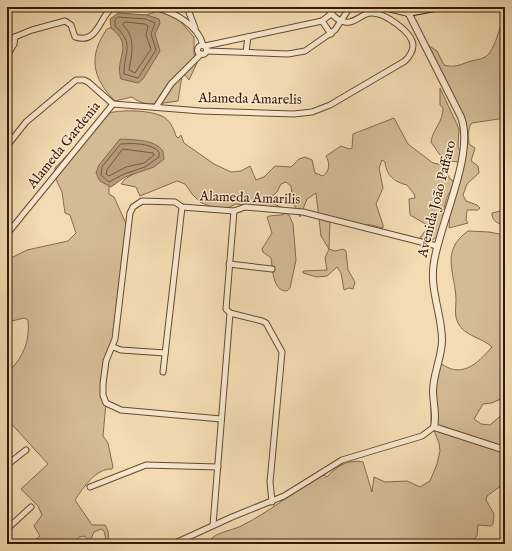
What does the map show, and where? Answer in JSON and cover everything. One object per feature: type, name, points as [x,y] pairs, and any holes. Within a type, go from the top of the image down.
[{"type":"main road","points":[[388,7],[408,12],[434,7]]},
{"type":"street","points":[[7,40],[32,30],[65,21],[71,25],[75,36],[83,38],[96,32],[108,10],[113,7]]},
{"type":"street","points":[[154,7],[180,18],[195,28]]},
{"type":"street","points":[[187,7],[198,34],[202,49]]},
{"type":"street","points":[[327,7],[331,14],[341,21]]},
{"type":"street","points":[[156,107],[171,84],[202,49],[248,37],[322,21],[331,14],[334,7]]},
{"type":"street","points":[[202,49],[297,53],[312,47],[331,34],[350,7]]},
{"type":"street","name":"Avenida João Paffaro","points":[[408,12],[464,127],[464,142],[459,168],[433,263],[433,283],[442,340],[433,389],[435,412],[434,427]]},
{"type":"street","name":"Alameda Amarelis","points":[[156,107],[201,111],[294,114],[312,112],[330,105],[405,61],[412,52],[412,42],[396,24],[374,13],[367,14],[350,22],[341,21]]},
{"type":"street","points":[[322,21],[331,34]]},
{"type":"street","points":[[7,56],[14,44],[15,37]]},
{"type":"street","points":[[246,52],[248,37]]},
{"type":"street","points":[[7,146],[26,122],[76,80],[84,80],[88,82],[113,104]]},
{"type":"street","name":"Alameda Gardenia","points":[[7,234],[113,104],[156,107]]},
{"type":"street","name":"Alameda Amarilis","points":[[113,347],[130,213],[133,207],[142,201],[175,202],[182,207],[234,211],[245,207],[303,212],[438,246]]},
{"type":"street","points":[[163,372],[182,207]]},
{"type":"street","points":[[234,211],[226,309],[230,314],[266,323],[281,349],[270,482],[272,502]]},
{"type":"street","points":[[229,264],[272,269]]},
{"type":"street","points":[[213,525],[230,314]]},
{"type":"street","points":[[165,353],[121,350],[113,347],[106,361],[103,384],[103,395],[106,403],[121,410],[221,419]]},
{"type":"street","points":[[173,544],[213,525],[272,502],[342,460],[422,436],[434,427],[505,450]]},
{"type":"street","points":[[7,465],[26,450]]},
{"type":"street","points":[[90,487],[146,464],[218,467]]},
{"type":"street","points":[[7,529],[31,507]]},
{"type":"shaded area","points":[[503,7],[505,7],[505,33],[500,33],[505,48],[505,118],[472,123],[469,130],[469,144],[475,148],[471,161],[478,166],[479,173],[467,184],[463,195],[466,201],[477,205],[480,208],[478,210],[467,210],[466,220],[468,223],[449,228],[450,192],[446,199],[439,233],[435,238],[428,241],[419,239],[429,226],[410,215],[409,199],[415,198],[414,194],[407,185],[398,182],[389,174],[385,162],[382,160],[379,168],[383,188],[376,204],[383,228],[330,220],[329,249],[321,236],[316,193],[307,199],[300,217],[293,202],[291,186],[286,182],[281,184],[277,192],[269,199],[270,202],[283,208],[280,209],[236,204],[221,211],[200,202],[185,184],[177,181],[140,196],[136,187],[121,184],[125,179],[153,162],[109,183],[109,194],[114,197],[128,228],[113,347],[107,357],[103,395],[106,403],[103,436],[108,443],[113,467],[112,469],[95,475],[75,500],[92,525],[105,525],[108,531],[109,544],[107,544],[104,531],[101,529],[94,532],[90,541],[84,536],[79,537],[74,544],[29,544],[40,536],[34,526],[42,515],[38,506],[21,489],[48,464],[7,419],[7,373],[13,367],[24,349],[28,335],[28,320],[24,318],[12,321],[7,317],[7,260],[27,250],[68,241],[76,233],[70,215],[65,213],[62,192],[55,177],[55,168],[106,114],[118,111],[150,112],[162,116],[171,125],[178,138],[181,135],[184,143],[214,164],[231,172],[241,171],[250,166],[256,180],[264,177],[275,166],[291,167],[299,159],[305,157],[312,160],[315,173],[323,176],[329,167],[326,156],[341,146],[349,149],[352,148],[353,134],[394,118],[408,144],[433,163],[442,165],[450,179],[453,181],[456,178],[459,162],[449,161],[440,155],[431,142],[443,113],[443,108],[440,105],[440,88],[459,129],[458,147],[460,151],[465,129],[428,45],[437,51],[444,65],[447,66],[456,66],[483,58],[489,54],[495,42],[500,26]]},
{"type":"shaded area","points":[[166,8],[194,37],[194,54],[197,63],[189,80],[185,75],[182,76],[178,101],[148,104],[142,103],[132,97],[115,101],[101,84],[97,75],[95,58],[101,39],[107,29]]},
{"type":"shaded area","points":[[505,210],[505,226],[494,220],[492,213]]},
{"type":"shaded area","points":[[286,213],[289,215],[293,224],[296,260],[290,288],[287,291],[278,287],[274,279],[271,258],[263,252],[262,249],[272,233],[267,217]]},
{"type":"shaded area","points":[[468,231],[489,232],[505,235],[505,397],[492,403],[483,404],[474,419],[481,424],[490,425],[505,412],[505,483],[487,496],[486,500],[494,514],[493,524],[491,526],[478,525],[477,536],[468,544],[208,544],[213,537],[250,521],[313,481],[324,475],[327,477],[343,464],[358,461],[363,462],[372,492],[374,477],[385,482],[407,481],[420,487],[430,481],[437,464],[440,451],[439,443],[431,423],[431,395],[439,362],[454,370],[461,370],[474,364],[492,347],[465,331],[458,323],[456,317],[456,299],[451,262],[452,254],[454,246]]},
{"type":"shaded area","points":[[329,249],[335,251],[343,249],[346,251],[348,270],[355,282],[353,289],[349,288],[344,290],[341,273],[337,267],[327,276],[317,277],[303,273],[303,271],[327,270],[325,258]]},
{"type":"water","points":[[118,13],[147,15],[159,19],[160,23],[155,34],[160,51],[143,79],[138,83],[121,79],[120,65],[123,47],[122,41],[118,34],[111,28],[110,19]]},
{"type":"water","points":[[120,139],[138,140],[155,144],[163,151],[164,159],[154,167],[125,177],[111,187],[100,181],[96,173],[99,165]]}]
